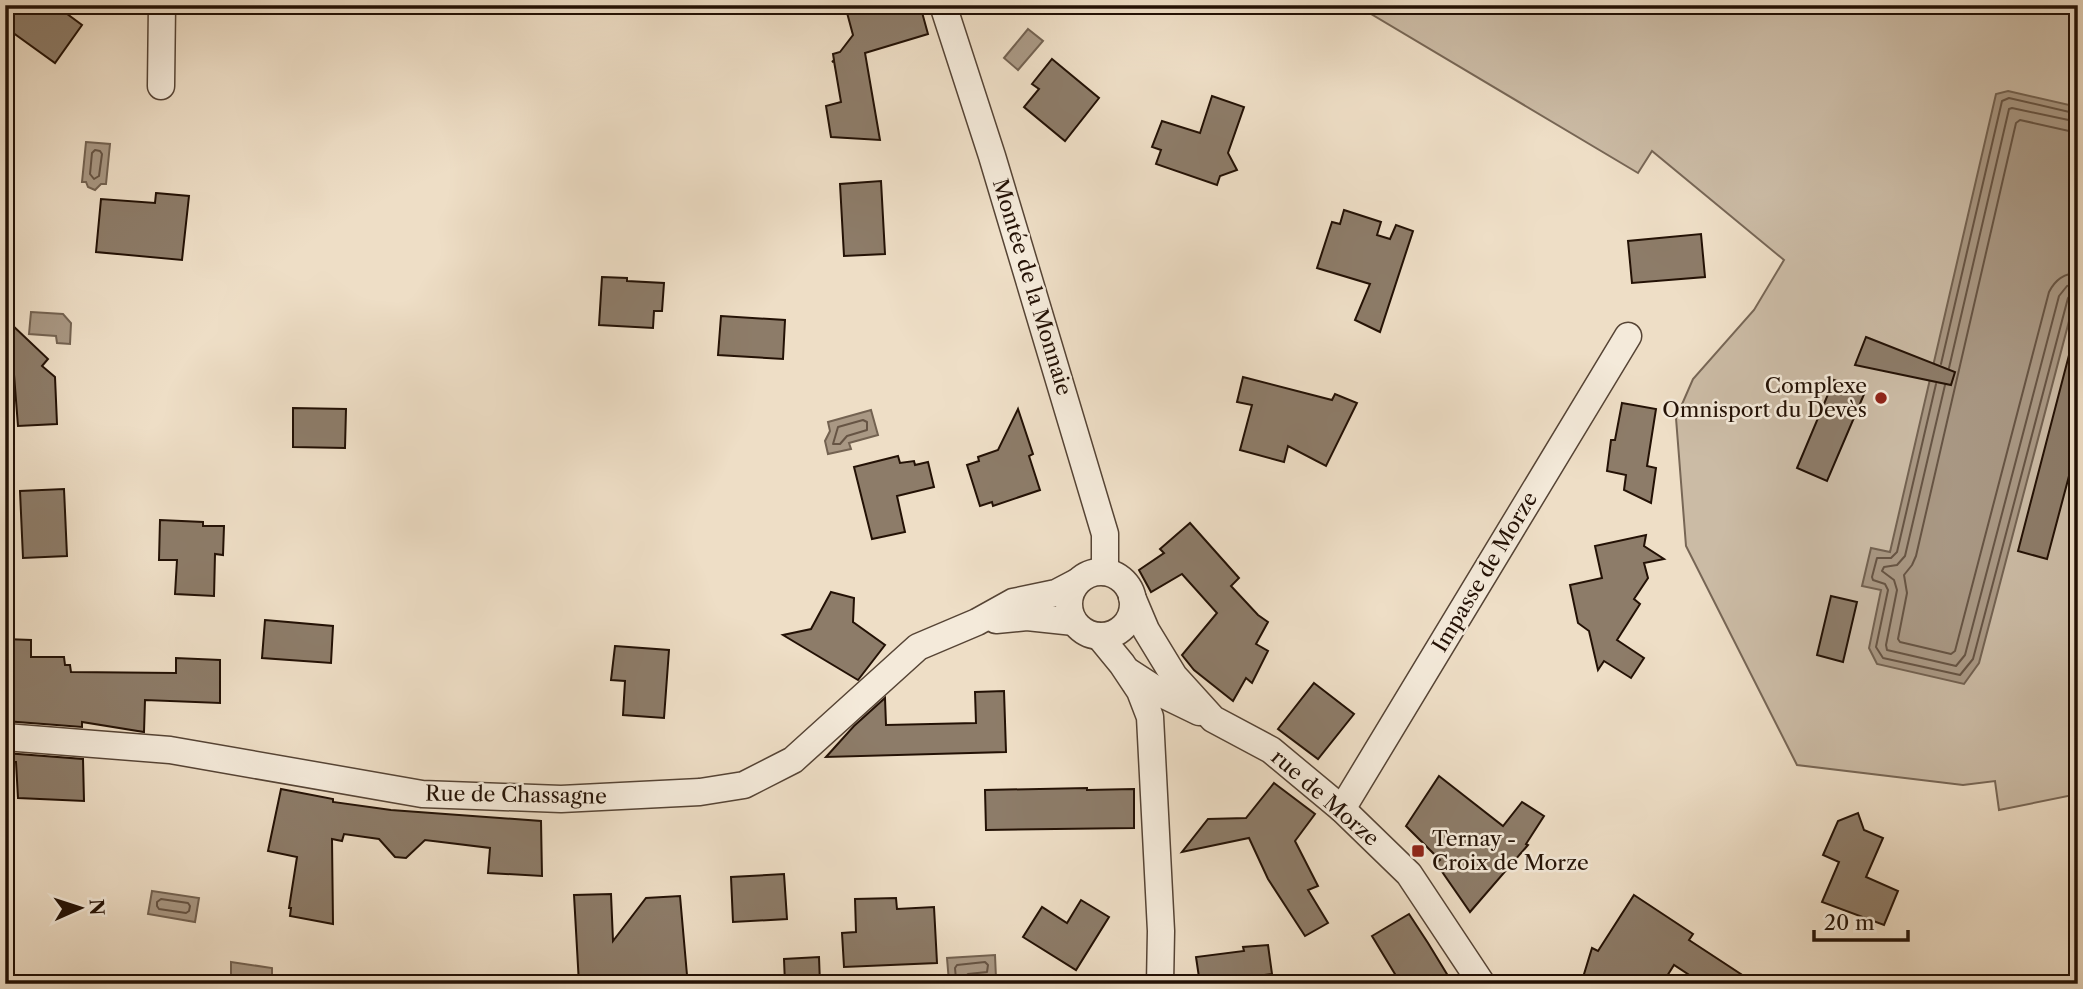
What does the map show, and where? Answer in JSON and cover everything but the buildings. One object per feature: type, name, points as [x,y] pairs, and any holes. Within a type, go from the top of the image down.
[{"type":"street","points":[[161,86],[162,5]]},
{"type":"street","name":"Montée de la Monnaie","points":[[943,5],[1000,181],[1105,534],[1105,572]]},
{"type":"street","name":"Impasse de Morze","points":[[1342,808],[1628,336]]},
{"type":"street","points":[[977,622],[1013,602],[1056,593],[1095,572],[1105,572],[1122,580],[1182,695],[1165,723],[1153,759]]},
{"type":"street","points":[[1077,582],[1069,597],[1070,614],[1085,632],[1099,636],[1109,635],[1125,625],[1130,616],[1132,597]]},
{"type":"street","points":[[977,622],[1027,617],[1074,622]]},
{"type":"street","name":"Rue de Chassagne","points":[[5,737],[170,750],[422,794],[561,799],[700,792],[744,785],[793,760],[918,647],[977,622]]},
{"type":"street","points":[[1099,636],[1140,691],[1150,718],[1161,931],[1160,984]]},
{"type":"street","name":"rue de Morze","points":[[1126,670],[1182,695],[1213,719],[1271,750],[1342,808],[1409,874],[1482,984]]},
{"type":"shaded area","name":"Complexe Omnisport du Devès","points":[[1356,5],[2078,5],[2078,794],[1999,810],[1995,781],[1963,785],[1797,765],[1686,546],[1676,418],[1693,379],[1754,310],[1784,260],[1652,151],[1638,173]]},
{"type":"water","points":[[1028,29],[1043,41],[1018,70],[1004,58]]},
{"type":"water","points":[[2008,91],[2078,107],[2078,287],[1979,663],[1964,684],[1877,664],[1869,648],[1881,590],[1862,586],[1871,548],[1890,552],[1996,94]]},
{"type":"water","points":[[86,142],[110,144],[106,184],[101,184],[95,190],[82,182]]},
{"type":"water","points":[[31,312],[63,314],[71,323],[70,344],[57,343],[56,336],[29,334]]},
{"type":"water","points":[[871,410],[878,435],[849,443],[851,449],[828,454],[825,441],[830,431],[828,422]]},
{"type":"water","points":[[152,891],[199,898],[195,922],[148,914]]},
{"type":"water","points":[[995,955],[996,978],[949,982],[947,958]]},
{"type":"water","points":[[231,962],[272,968],[272,984],[231,983]]},
{"type":"place","name":"Complexe Omnisport du Devès","points":[[1881,398]]},
{"type":"place","name":"Ternay - Croix de Morze","points":[[1418,851]]}]
